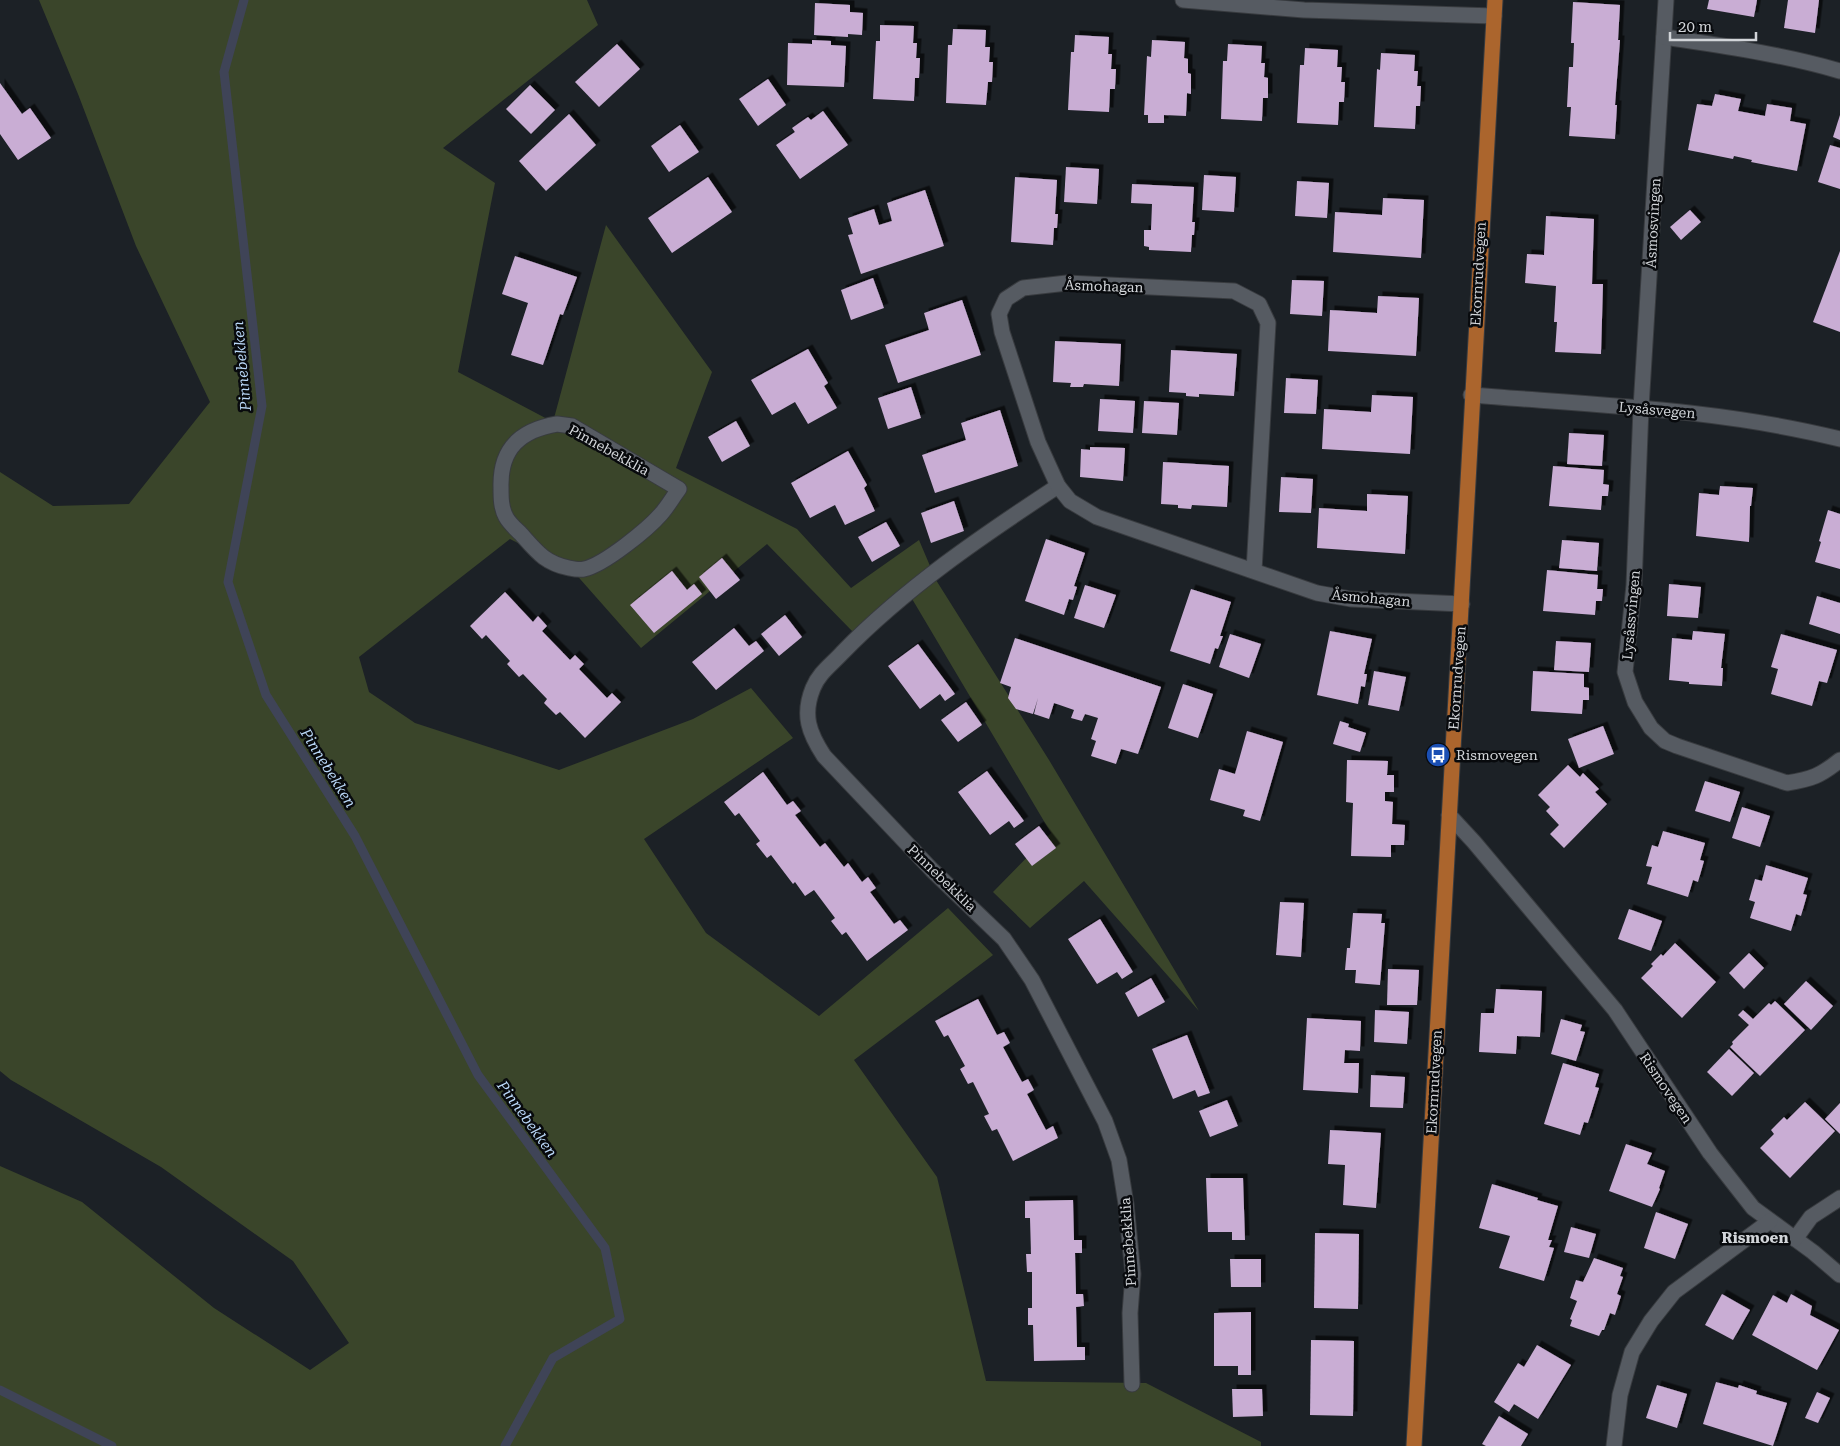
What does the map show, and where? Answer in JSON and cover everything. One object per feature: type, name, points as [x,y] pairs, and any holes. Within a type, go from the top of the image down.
[{"type":"main road","name":"Ekornrudvegen","points":[[1414,1446],[1495,0]]},
{"type":"street","points":[[1183,0],[1304,10],[1494,16]]},
{"type":"street","name":"Åsmosvingen","points":[[1642,408],[1666,0]]},
{"type":"street","points":[[1664,37],[1760,52],[1840,71]]},
{"type":"street","name":"Åsmohagan","points":[[1254,571],[1268,324],[1259,304],[1234,291],[1067,283],[1023,288],[1006,299],[999,314],[1002,332],[1038,442],[1058,486],[1070,501],[1097,517],[1317,593],[1351,599],[1462,604]]},
{"type":"street","name":"Lysåsvegen","points":[[1472,395],[1642,408],[1728,417],[1795,428],[1840,439]]},
{"type":"street","name":"Lysåssvingen","points":[[1642,408],[1634,585],[1625,672],[1635,702],[1651,728],[1665,741],[1787,783],[1804,781],[1824,774],[1840,760]]},
{"type":"street","name":"Pinnebekklia","points":[[558,424],[572,426],[679,489],[661,514],[636,537],[599,563],[584,570],[557,565],[542,557],[506,519],[502,505],[501,482],[505,460],[511,446],[526,433],[542,426],[558,424]]},
{"type":"street","name":"Pinnebekklia","points":[[1058,486],[928,577],[859,635],[817,679],[809,702],[807,720],[814,741],[824,756],[932,870],[1004,939],[1032,980],[1101,1113],[1119,1160],[1126,1204],[1132,1274],[1130,1313],[1132,1384]]},
{"type":"street","name":"Rismovegen","points":[[1449,815],[1474,842],[1615,1010],[1662,1084],[1710,1153],[1753,1208],[1813,1252],[1840,1275]]},
{"type":"street","points":[[1795,1239],[1811,1218],[1840,1198]]},
{"type":"street","points":[[1614,1446],[1620,1396],[1632,1352],[1651,1320],[1674,1292],[1770,1221]]},
{"type":"green space","points":[[39,0],[587,0],[598,25],[443,148],[495,183],[458,372],[553,422],[606,225],[712,372],[676,468],[797,529],[851,588],[919,540],[936,580],[1049,760],[1199,1011],[1084,881],[1030,928],[993,892],[1051,833],[905,587],[853,632],[767,544],[641,648],[573,571],[510,539],[359,657],[369,692],[415,723],[559,770],[693,719],[751,688],[793,738],[644,839],[706,933],[819,1016],[948,908],[993,955],[854,1060],[937,1177],[986,1381],[1146,1383],[1261,1442],[1261,1446],[0,1446],[0,1166],[82,1202],[214,1308],[310,1370],[349,1343],[293,1261],[161,1167],[11,1080],[0,1071],[0,472],[53,506],[129,504],[210,402],[136,246],[78,94]]},
{"type":"building","points":[[1709,0],[1757,0],[1754,17],[1707,9]]},
{"type":"building","points":[[1788,0],[1819,0],[1815,33],[1784,28]]},
{"type":"building","points":[[1573,2],[1620,5],[1615,139],[1569,136],[1571,107],[1567,107],[1569,67],[1573,67],[1574,43],[1571,43]]},
{"type":"building","points":[[815,3],[850,5],[850,12],[863,13],[862,35],[848,34],[848,37],[814,35]]},
{"type":"building","points":[[880,25],[914,26],[913,43],[917,43],[916,58],[920,58],[919,78],[915,78],[914,101],[873,99],[876,41],[880,41]]},
{"type":"building","points":[[953,29],[986,30],[985,47],[990,47],[989,62],[993,62],[992,82],[988,82],[986,105],[946,103],[948,45],[952,45]]},
{"type":"building","points":[[1075,35],[1109,37],[1108,54],[1112,54],[1111,69],[1116,69],[1115,89],[1110,89],[1109,112],[1068,110],[1071,52],[1074,52]]},
{"type":"building","points":[[812,40],[831,41],[831,45],[846,46],[844,87],[787,85],[788,43],[812,44]]},
{"type":"building","points":[[1152,40],[1185,42],[1184,58],[1188,59],[1188,73],[1191,74],[1191,94],[1187,93],[1186,116],[1164,115],[1164,123],[1148,123],[1148,115],[1144,115],[1147,56],[1151,57]]},
{"type":"building","points":[[617,44],[640,69],[599,107],[575,82]]},
{"type":"building","points":[[1228,44],[1262,46],[1261,63],[1265,63],[1264,77],[1268,78],[1268,98],[1263,98],[1262,121],[1221,119],[1223,61],[1227,61]]},
{"type":"building","points":[[1305,48],[1338,50],[1337,67],[1342,67],[1341,82],[1345,82],[1344,102],[1339,102],[1338,125],[1297,123],[1300,65],[1304,65]]},
{"type":"building","points":[[1381,53],[1415,55],[1414,71],[1418,71],[1417,86],[1421,86],[1420,106],[1416,106],[1415,129],[1374,127],[1377,69],[1380,70]]},
{"type":"building","points":[[768,79],[786,105],[758,126],[739,99]]},
{"type":"building","points":[[0,83],[22,114],[30,108],[51,138],[18,160],[0,134]]},
{"type":"building","points":[[530,85],[555,110],[531,134],[506,109]]},
{"type":"building","points":[[1715,94],[1741,99],[1738,111],[1765,116],[1767,104],[1792,108],[1790,121],[1806,124],[1797,171],[1751,162],[1752,160],[1734,156],[1733,159],[1688,150],[1697,104],[1712,106]]},
{"type":"building","points":[[823,111],[848,145],[800,179],[776,145],[795,132],[792,128],[808,117],[811,120]]},
{"type":"building","points":[[569,114],[596,145],[546,191],[519,161]]},
{"type":"building","points":[[1840,115],[1840,140],[1833,137]]},
{"type":"building","points":[[680,125],[699,152],[669,172],[651,146]]},
{"type":"building","points":[[1830,145],[1840,148],[1840,189],[1818,182]]},
{"type":"building","points":[[1066,167],[1099,169],[1097,204],[1064,202]]},
{"type":"building","points":[[1204,175],[1236,177],[1234,212],[1202,210]]},
{"type":"building","points":[[708,177],[732,212],[672,253],[648,218]]},
{"type":"building","points":[[1015,177],[1057,180],[1055,214],[1058,214],[1057,228],[1054,228],[1053,245],[1011,242]]},
{"type":"building","points":[[1297,181],[1329,183],[1327,218],[1295,216]]},
{"type":"building","points":[[1132,184],[1194,187],[1192,222],[1195,222],[1191,252],[1149,250],[1149,247],[1144,246],[1144,230],[1151,230],[1152,204],[1131,203]]},
{"type":"building","points":[[925,190],[944,246],[861,274],[848,235],[853,234],[848,218],[874,209],[879,225],[892,221],[887,203]]},
{"type":"building","points":[[1383,198],[1424,200],[1421,258],[1333,252],[1335,212],[1382,215]]},
{"type":"building","points":[[1690,210],[1701,222],[1681,240],[1670,227]]},
{"type":"building","points":[[1546,216],[1594,219],[1592,284],[1603,284],[1601,354],[1555,352],[1557,322],[1554,322],[1556,286],[1525,283],[1527,254],[1544,255]]},
{"type":"building","points":[[1840,251],[1840,332],[1813,322]]},
{"type":"building","points":[[515,256],[577,277],[563,315],[560,314],[543,365],[511,355],[528,303],[502,294]]},
{"type":"building","points":[[873,278],[884,308],[851,320],[841,290]]},
{"type":"building","points":[[1292,280],[1324,281],[1322,316],[1290,314]]},
{"type":"building","points":[[1378,296],[1419,298],[1416,356],[1328,351],[1330,310],[1377,313]]},
{"type":"building","points":[[962,300],[981,355],[898,383],[885,345],[929,330],[924,313]]},
{"type":"building","points":[[1055,341],[1121,344],[1119,386],[1084,384],[1083,387],[1070,387],[1071,383],[1053,382]]},
{"type":"building","points":[[808,349],[828,383],[824,386],[837,408],[808,424],[795,402],[772,415],[751,380]]},
{"type":"building","points":[[1171,350],[1237,354],[1234,396],[1199,394],[1199,397],[1186,396],[1186,393],[1169,392]]},
{"type":"building","points":[[1286,378],[1318,380],[1316,414],[1284,413]]},
{"type":"building","points":[[911,387],[921,418],[888,429],[878,398]]},
{"type":"building","points":[[1372,395],[1413,397],[1410,454],[1322,449],[1324,409],[1371,412]]},
{"type":"building","points":[[1100,399],[1135,401],[1133,433],[1098,431]]},
{"type":"building","points":[[1144,401],[1179,403],[1177,435],[1142,433]]},
{"type":"building","points":[[1000,410],[1018,466],[935,493],[922,455],[966,440],[961,423]]},
{"type":"building","points":[[736,421],[750,446],[722,462],[708,437]]},
{"type":"building","points":[[1569,433],[1604,435],[1602,466],[1567,464]]},
{"type":"building","points":[[1090,447],[1125,448],[1123,481],[1080,477],[1081,449],[1090,450]]},
{"type":"building","points":[[848,451],[867,485],[864,488],[875,511],[845,525],[835,505],[810,518],[791,483]]},
{"type":"building","points":[[1163,462],[1229,466],[1227,507],[1192,505],[1191,509],[1178,508],[1178,505],[1161,504]]},
{"type":"building","points":[[1553,466],[1604,470],[1603,484],[1609,485],[1608,496],[1602,496],[1601,510],[1549,506]]},
{"type":"building","points":[[1281,477],[1313,479],[1311,513],[1279,512]]},
{"type":"building","points":[[1720,486],[1753,488],[1750,506],[1749,542],[1696,536],[1699,493],[1719,495]]},
{"type":"building","points":[[1367,494],[1408,496],[1405,554],[1317,548],[1319,508],[1367,511]]},
{"type":"building","points":[[954,501],[964,531],[931,543],[921,513]]},
{"type":"building","points":[[1828,510],[1840,514],[1840,569],[1815,562]]},
{"type":"building","points":[[886,522],[900,546],[872,562],[858,537]]},
{"type":"building","points":[[1046,539],[1085,553],[1074,586],[1077,587],[1073,600],[1069,599],[1064,615],[1025,601]]},
{"type":"building","points":[[1562,540],[1599,543],[1597,571],[1559,568]]},
{"type":"building","points":[[722,558],[740,580],[716,599],[699,577]]},
{"type":"building","points":[[1547,570],[1598,575],[1597,589],[1603,589],[1602,601],[1596,601],[1595,615],[1543,611]]},
{"type":"building","points":[[672,571],[687,590],[694,584],[702,594],[654,633],[630,605]]},
{"type":"building","points":[[1669,584],[1701,587],[1698,618],[1667,616]]},
{"type":"building","points":[[1085,585],[1116,595],[1104,628],[1074,618]]},
{"type":"building","points":[[1191,589],[1231,602],[1220,636],[1223,636],[1218,649],[1215,648],[1210,664],[1170,651]]},
{"type":"building","points":[[505,592],[533,622],[538,616],[547,626],[542,631],[570,660],[575,655],[584,664],[579,669],[607,698],[612,693],[621,702],[585,738],[560,712],[556,715],[544,703],[547,699],[523,674],[519,677],[507,664],[510,661],[486,635],[482,639],[470,626]]},
{"type":"building","points":[[1817,596],[1840,603],[1840,634],[1809,624]]},
{"type":"building","points":[[785,615],[802,637],[779,656],[761,634]]},
{"type":"building","points":[[734,628],[749,646],[756,641],[764,651],[716,690],[692,662]]},
{"type":"building","points":[[1330,631],[1372,639],[1364,674],[1367,674],[1365,687],[1361,686],[1358,704],[1317,695]]},
{"type":"building","points":[[1693,631],[1725,634],[1721,668],[1723,668],[1722,686],[1689,684],[1689,682],[1669,680],[1672,638],[1692,640]]},
{"type":"building","points":[[1230,634],[1261,644],[1249,678],[1219,667]]},
{"type":"building","points":[[1781,634],[1837,650],[1827,683],[1819,681],[1812,706],[1771,694],[1778,669],[1771,667]]},
{"type":"building","points":[[1015,638],[1161,687],[1138,754],[1121,749],[1116,764],[1091,756],[1096,741],[1091,739],[1098,718],[1085,714],[1082,721],[1071,718],[1074,710],[1054,703],[1049,719],[1034,714],[1038,698],[1033,714],[1016,709],[1008,698],[1011,687],[1000,683]]},
{"type":"building","points":[[1556,641],[1591,643],[1589,672],[1554,670]]},
{"type":"building","points":[[918,644],[955,694],[945,701],[940,694],[920,709],[888,666]]},
{"type":"building","points":[[1374,671],[1406,677],[1399,711],[1368,705]]},
{"type":"building","points":[[1533,671],[1584,674],[1584,687],[1589,688],[1589,700],[1583,700],[1582,714],[1531,711]]},
{"type":"building","points":[[1183,684],[1213,694],[1198,738],[1168,728]]},
{"type":"building","points":[[966,702],[982,725],[958,742],[941,720]]},
{"type":"building","points":[[1340,721],[1349,724],[1348,727],[1366,733],[1360,752],[1333,744]]},
{"type":"building","points":[[1603,726],[1614,754],[1579,768],[1568,739]]},
{"type":"building","points":[[1247,731],[1283,742],[1260,821],[1243,816],[1245,810],[1210,800],[1219,769],[1235,774]]},
{"type":"building","points":[[1347,760],[1388,761],[1387,775],[1394,775],[1394,792],[1385,792],[1385,801],[1393,802],[1392,824],[1405,825],[1404,845],[1391,845],[1391,857],[1351,856],[1353,803],[1346,802]]},
{"type":"building","points":[[1568,765],[1580,777],[1583,773],[1599,789],[1595,792],[1607,804],[1564,848],[1550,834],[1559,825],[1546,811],[1550,807],[1538,795]]},
{"type":"building","points":[[987,771],[1024,821],[1014,828],[1009,821],[990,835],[958,792]]},
{"type":"building","points":[[763,772],[787,805],[793,801],[801,811],[795,815],[820,847],[825,843],[844,867],[848,863],[862,882],[868,877],[876,888],[870,892],[894,924],[900,920],[908,930],[867,961],[846,932],[842,935],[831,921],[835,918],[814,890],[805,896],[795,882],[793,884],[771,855],[767,858],[756,844],[760,841],[739,813],[735,816],[724,802]]},
{"type":"building","points":[[1705,781],[1740,792],[1730,822],[1695,811]]},
{"type":"building","points":[[1742,807],[1770,816],[1760,847],[1732,838]]},
{"type":"building","points":[[1039,826],[1056,848],[1032,866],[1015,844]]},
{"type":"building","points":[[1663,831],[1705,843],[1700,860],[1704,861],[1698,882],[1693,880],[1688,897],[1647,884],[1652,867],[1646,866],[1652,845],[1658,847]]},
{"type":"building","points":[[1766,865],[1808,878],[1803,894],[1807,895],[1801,916],[1796,914],[1791,931],[1750,918],[1755,902],[1749,900],[1755,879],[1762,881]]},
{"type":"building","points":[[1280,902],[1304,903],[1301,957],[1276,955]]},
{"type":"building","points":[[1629,909],[1662,921],[1651,951],[1618,939]]},
{"type":"building","points":[[1353,913],[1382,914],[1381,923],[1385,923],[1380,985],[1355,983],[1356,970],[1345,970],[1347,948],[1350,948]]},
{"type":"building","points":[[1100,919],[1133,972],[1122,979],[1117,972],[1097,984],[1068,939]]},
{"type":"building","points":[[1675,943],[1716,982],[1682,1018],[1641,978],[1653,966],[1651,964],[1661,954],[1663,956]]},
{"type":"building","points":[[1749,953],[1764,968],[1744,989],[1729,973]]},
{"type":"building","points":[[1388,969],[1419,970],[1417,1005],[1387,1005]]},
{"type":"building","points":[[1151,978],[1165,1002],[1138,1017],[1125,993]]},
{"type":"building","points":[[1806,981],[1833,1006],[1811,1030],[1784,1004]]},
{"type":"building","points":[[1496,989],[1542,991],[1540,1037],[1517,1036],[1516,1054],[1479,1052],[1481,1013],[1494,1013]]},
{"type":"building","points":[[978,999],[997,1035],[1004,1032],[1010,1043],[1003,1047],[1022,1082],[1028,1079],[1034,1090],[1027,1094],[1046,1130],[1053,1126],[1058,1138],[1013,1161],[997,1129],[992,1131],[984,1116],[989,1114],[973,1082],[968,1084],[960,1069],[965,1066],[948,1035],[944,1037],[935,1021]]},
{"type":"building","points":[[1775,1001],[1805,1030],[1760,1076],[1730,1047],[1733,1044],[1732,1042],[1749,1025],[1738,1015],[1743,1010],[1753,1019],[1769,1003],[1771,1005]]},
{"type":"building","points":[[1375,1010],[1409,1012],[1407,1044],[1374,1042]]},
{"type":"building","points":[[1307,1018],[1361,1021],[1360,1051],[1345,1050],[1344,1063],[1359,1063],[1358,1093],[1303,1090]]},
{"type":"building","points":[[1561,1019],[1582,1025],[1580,1031],[1585,1032],[1576,1061],[1551,1054]]},
{"type":"building","points":[[1187,1035],[1210,1093],[1198,1097],[1195,1090],[1173,1099],[1152,1049]]},
{"type":"building","points":[[1729,1049],[1754,1073],[1732,1096],[1707,1072]]},
{"type":"building","points":[[1563,1063],[1599,1074],[1595,1087],[1599,1088],[1588,1123],[1584,1122],[1580,1135],[1544,1124]]},
{"type":"building","points":[[1371,1075],[1405,1077],[1403,1108],[1370,1107]]},
{"type":"building","points":[[1227,1100],[1238,1126],[1210,1137],[1199,1111]]},
{"type":"building","points":[[1805,1102],[1835,1131],[1790,1178],[1760,1148],[1774,1134],[1771,1130],[1784,1117],[1787,1120]]},
{"type":"building","points":[[1840,1103],[1840,1134],[1825,1119]]},
{"type":"building","points":[[1330,1130],[1381,1133],[1376,1208],[1343,1205],[1345,1165],[1328,1164]]},
{"type":"building","points":[[1626,1144],[1652,1153],[1647,1164],[1665,1171],[1652,1207],[1609,1191]]},
{"type":"building","points":[[1206,1178],[1243,1178],[1245,1240],[1232,1240],[1232,1232],[1208,1232]]},
{"type":"building","points":[[1492,1184],[1558,1206],[1548,1240],[1552,1240],[1549,1247],[1554,1248],[1544,1281],[1499,1268],[1510,1236],[1479,1228]]},
{"type":"building","points":[[1073,1200],[1074,1240],[1082,1240],[1082,1253],[1075,1253],[1076,1294],[1083,1294],[1084,1306],[1076,1307],[1077,1347],[1085,1347],[1085,1360],[1034,1361],[1033,1325],[1028,1325],[1028,1308],[1032,1308],[1032,1272],[1027,1272],[1026,1254],[1031,1254],[1030,1218],[1025,1218],[1025,1201]]},
{"type":"building","points":[[1656,1212],[1688,1224],[1675,1259],[1644,1248]]},
{"type":"building","points":[[1571,1227],[1596,1234],[1589,1258],[1564,1252]]},
{"type":"building","points":[[1315,1233],[1359,1234],[1358,1309],[1314,1308]]},
{"type":"building","points":[[1594,1258],[1623,1268],[1620,1276],[1623,1277],[1617,1294],[1621,1296],[1615,1315],[1610,1313],[1604,1330],[1602,1330],[1599,1336],[1570,1326],[1572,1320],[1570,1319],[1577,1301],[1570,1298],[1576,1280],[1583,1282]]},
{"type":"building","points":[[1230,1259],[1261,1259],[1261,1287],[1231,1287]]},
{"type":"building","points":[[1722,1294],[1750,1310],[1733,1340],[1705,1325]]},
{"type":"building","points":[[1791,1294],[1812,1306],[1810,1315],[1839,1330],[1817,1370],[1752,1335],[1773,1295],[1787,1303]]},
{"type":"building","points":[[1251,1312],[1251,1375],[1238,1375],[1238,1366],[1214,1366],[1214,1313]]},
{"type":"building","points":[[1311,1340],[1354,1341],[1353,1416],[1310,1415]]},
{"type":"building","points":[[1537,1345],[1571,1365],[1538,1419],[1514,1404],[1509,1412],[1494,1402],[1518,1363],[1524,1367]]},
{"type":"building","points":[[1716,1382],[1738,1388],[1739,1385],[1757,1391],[1756,1394],[1787,1403],[1773,1446],[1703,1424]]},
{"type":"building","points":[[1657,1385],[1687,1394],[1677,1428],[1646,1418]]},
{"type":"building","points":[[1232,1389],[1262,1389],[1263,1416],[1233,1417]]},
{"type":"building","points":[[1817,1392],[1830,1398],[1818,1423],[1805,1418]]},
{"type":"building","points":[[1499,1416],[1528,1434],[1521,1446],[1486,1446],[1482,1444]]},
{"type":"waterway","name":"Pinnebekken","points":[[244,0],[224,72],[262,406],[228,582],[266,695],[355,836],[478,1075],[605,1248],[620,1319],[553,1358],[505,1446]]},
{"type":"waterway","points":[[0,1390],[112,1446]]},
{"type":"place","name":"Rismovegen","points":[[1438,755]]},
{"type":"district","name":"Rismoen","points":[[1755,1238]]}]
